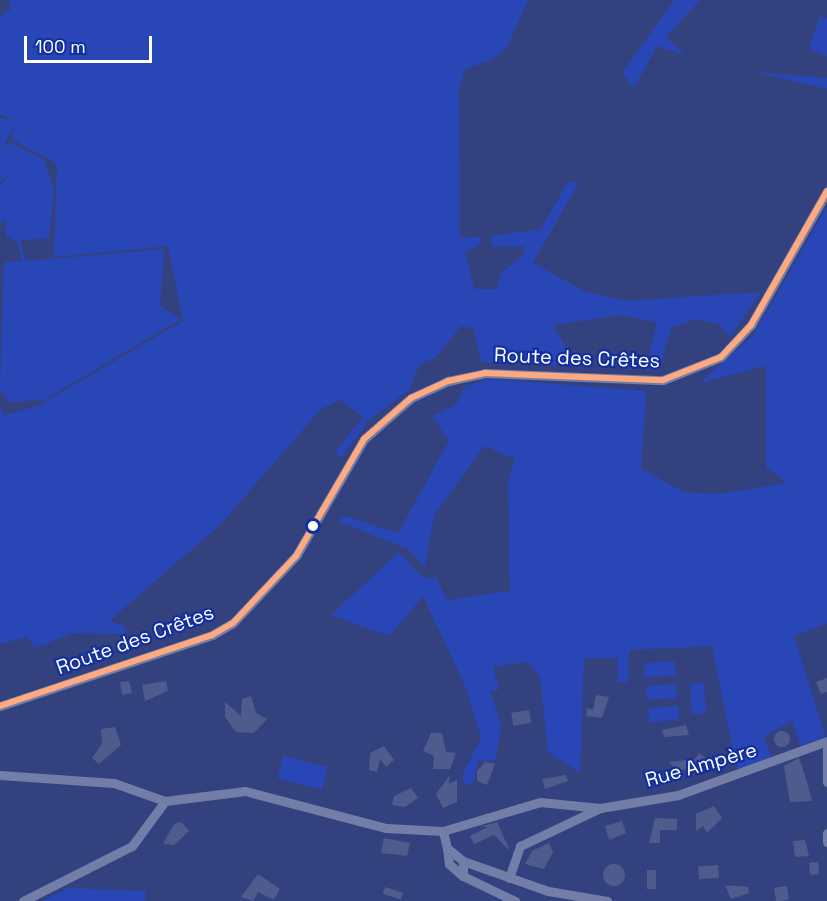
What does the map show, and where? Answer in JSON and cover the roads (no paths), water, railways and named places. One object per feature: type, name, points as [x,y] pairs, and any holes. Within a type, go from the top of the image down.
[{"type":"street","name":"Route des Crêtes","points":[[0,706],[212,635],[233,623],[296,556],[364,439],[411,398],[448,381],[485,373],[663,380],[721,357],[751,325],[827,191]]},
{"type":"street","name":"Rue Ampère","points":[[165,801],[245,791],[386,828],[443,831],[540,802],[600,808],[678,795],[827,741]]},
{"type":"street","points":[[827,748],[827,782]]},
{"type":"street","points":[[0,775],[114,783],[165,801],[132,846],[23,901]]},
{"type":"street","points":[[509,878],[520,846],[600,808]]},
{"type":"street","points":[[443,831],[449,864],[464,876],[515,901]]},
{"type":"street","points":[[827,833],[827,842]]},
{"type":"street","points":[[447,848],[463,861],[509,878],[607,901]]},
{"type":"street","points":[[463,861],[464,876]]}]
